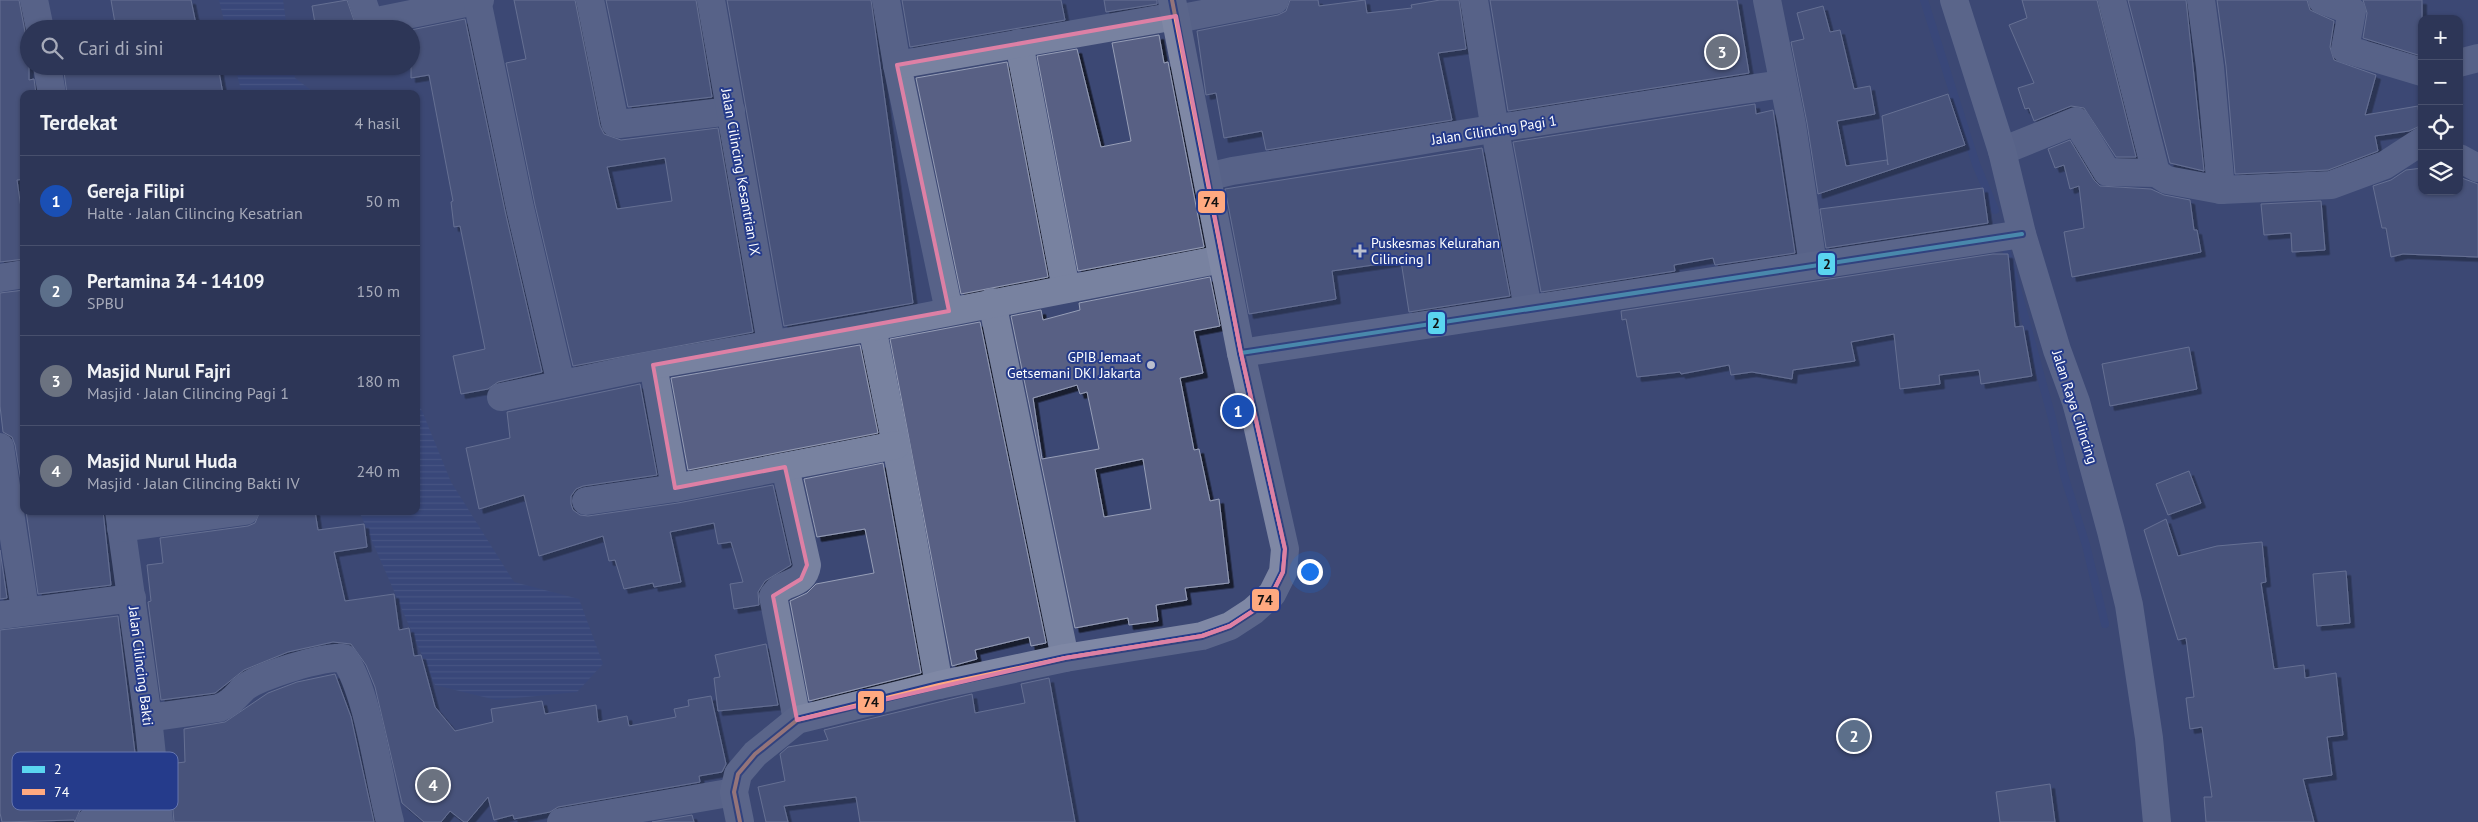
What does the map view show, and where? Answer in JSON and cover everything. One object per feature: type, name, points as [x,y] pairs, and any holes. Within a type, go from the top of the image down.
[{"type":"street","points":[[34,0],[38,20]]},
{"type":"street","points":[[362,0],[369,20]]},
{"type":"street","points":[[382,20],[478,0],[520,208],[561,384]]},
{"type":"street","points":[[590,0],[615,123],[731,111]]},
{"type":"street","name":"Jalan Cilincing Kesantrian IX","points":[[711,0],[771,343]]},
{"type":"street","points":[[886,0],[897,65],[949,311]]},
{"type":"street","points":[[897,65],[1175,12],[1275,0]]},
{"type":"street","points":[[1474,0],[1494,130],[1528,309]]},
{"type":"street","points":[[1767,0],[1782,84],[1792,125],[1813,265]]},
{"type":"street","name":"Jalan Raya Cilincing","points":[[1954,0],[2002,151],[2022,234],[2057,350],[2076,402],[2129,605],[2149,738],[2157,822]]},
{"type":"street","points":[[2112,0],[2156,173]]},
{"type":"street","points":[[2201,0],[2210,67],[2221,190]]},
{"type":"street","points":[[2322,0],[2352,11],[2345,50],[2418,71]]},
{"type":"street","points":[[740,822],[734,792],[738,774],[768,744],[797,720],[939,685],[1065,658],[1202,636],[1230,626],[1253,611],[1272,594],[1282,572],[1285,549],[1241,354],[1175,12]]},
{"type":"street","points":[[1019,43],[1066,288]]},
{"type":"street","points":[[2463,62],[2478,58]]},
{"type":"street","points":[[49,75],[51,90]]},
{"type":"street","name":"Jalan Cilincing Pagi 1","points":[[1207,177],[1232,171],[1645,104],[1782,84]]},
{"type":"street","points":[[2002,151],[2076,121],[2107,172],[2156,173],[2167,180],[2221,190],[2330,185],[2385,166],[2418,144]]},
{"type":"street","points":[[2463,160],[2478,168]]},
{"type":"street","points":[[1241,354],[2022,234]]},
{"type":"street","points":[[501,397],[653,365],[771,343],[872,327],[992,302],[1222,259]]},
{"type":"street","points":[[0,278],[20,275]]},
{"type":"street","points":[[992,302],[1065,658]]},
{"type":"street","points":[[872,327],[896,445],[939,685]]},
{"type":"street","points":[[653,365],[675,488]]},
{"type":"street","points":[[586,501],[675,488],[896,445]]},
{"type":"street","points":[[0,447],[13,613],[132,598]]},
{"type":"street","points":[[785,467],[807,565],[806,573],[801,578],[776,592],[773,596],[797,720]]},
{"type":"street","points":[[120,519],[182,515]]},
{"type":"street","name":"Jalan Cilincing Bakti","points":[[120,519],[151,752]]},
{"type":"street","points":[[148,718],[219,708],[229,704],[244,689],[259,681],[295,667],[335,657],[344,658],[350,666],[361,697],[390,822]]},
{"type":"street","points":[[561,822],[734,792]]},
{"type":"street","points":[[90,822],[158,818]]},
{"type":"highlighted area","points":[[1176,16],[1241,353],[1285,549],[1283,572],[1272,594],[1253,611],[1230,626],[1202,636],[1065,658],[797,720],[773,596],[801,579],[807,565],[785,467],[675,488],[653,365],[949,311],[897,65]]},
{"type":"water","points":[[219,0],[283,0],[286,20],[224,20]]},
{"type":"water","points":[[237,75],[294,75],[295,78],[311,90],[241,90]]},
{"type":"water","points":[[420,406],[451,482],[514,582],[579,599],[603,664],[577,692],[496,700],[435,685],[361,515],[420,515]]},
{"type":"building","points":[[0,0],[19,0],[23,20],[20,20],[20,75],[29,75],[29,80],[34,79],[35,90],[20,90],[20,180],[17,180],[20,201],[20,260],[0,262]]},
{"type":"building","points":[[111,0],[191,0],[195,20],[114,20]]},
{"type":"building","points":[[347,0],[354,20],[314,20],[312,6]]},
{"type":"building","points":[[514,0],[575,0],[600,126],[604,134],[621,140],[718,128],[753,332],[573,366],[535,205],[506,63],[526,59]],"holes":[[[665,158],[672,201],[617,209],[607,167]]]},
{"type":"building","points":[[606,0],[696,0],[712,97],[628,107]]},
{"type":"building","points":[[727,0],[871,0],[913,303],[784,326]]},
{"type":"building","points":[[902,0],[1061,0],[1065,20],[910,47]]},
{"type":"building","points":[[1104,0],[1157,0],[1157,4],[1106,12]]},
{"type":"building","points":[[1290,0],[1318,0],[1319,6],[1365,0],[1367,13],[1412,8],[1411,5],[1440,0],[1459,0],[1466,49],[1438,53],[1452,120],[1266,150],[1262,131],[1224,138],[1216,93],[1206,95],[1197,31],[1278,15],[1286,11]]},
{"type":"building","points":[[1490,0],[1737,0],[1749,73],[1508,111]]},
{"type":"building","points":[[2022,0],[2097,0],[2136,157],[2116,157],[2084,108],[2071,106],[2034,121],[2029,108],[2025,109],[2018,88],[2034,83],[2009,25],[2027,18]]},
{"type":"building","points":[[2128,0],[2186,0],[2204,171],[2170,163]]},
{"type":"building","points":[[2217,0],[2307,0],[2310,10],[2334,21],[2330,47],[2334,60],[2376,75],[2365,115],[2418,106],[2418,127],[2409,131],[2375,136],[2378,151],[2328,170],[2235,174],[2226,66]]},
{"type":"building","points":[[2363,0],[2422,0],[2422,15],[2418,15],[2418,55],[2363,38],[2367,13]]},
{"type":"building","points":[[1823,6],[1830,32],[1840,30],[1854,89],[1870,86],[1875,114],[1837,121],[1846,166],[1887,160],[1888,165],[1882,116],[1948,94],[1965,145],[1818,194],[1807,123],[1791,42],[1804,39],[1797,13]]},
{"type":"building","points":[[465,19],[505,211],[542,372],[498,382],[488,389],[461,394],[453,356],[485,349],[460,226],[454,227],[451,202],[453,201],[429,75],[411,78],[411,75],[420,75],[420,28]]},
{"type":"building","points":[[1159,35],[1164,63],[1168,62],[1204,247],[1078,271],[1037,56],[1077,49],[1101,147],[1131,141],[1112,43]]},
{"type":"building","points":[[1007,62],[1048,277],[961,294],[916,78]]},
{"type":"building","points":[[64,75],[220,75],[222,90],[66,90]]},
{"type":"building","points":[[1755,104],[1756,114],[1773,110],[1795,253],[1715,265],[1713,258],[1674,265],[1675,271],[1541,292],[1513,142]]},
{"type":"building","points":[[2070,140],[2094,180],[2100,186],[2151,189],[2164,195],[2190,200],[2194,230],[2197,230],[2201,252],[2072,277],[2064,232],[2084,228],[2079,186],[2070,189],[2064,165],[2055,168],[2048,149]]},
{"type":"building","points":[[1482,148],[1510,296],[1409,312],[1401,261],[1332,271],[1336,299],[1249,314],[1225,189]]},
{"type":"building","points":[[2418,168],[2418,195],[2463,195],[2463,178],[2478,184],[2478,257],[2403,254],[2391,257],[2386,228],[2382,228],[2373,186],[2391,180],[2406,170]]},
{"type":"building","points":[[1983,188],[1988,223],[1826,248],[1820,209]]},
{"type":"building","points":[[2321,201],[2325,250],[2292,252],[2291,233],[2264,235],[2261,204]]},
{"type":"building","points":[[1993,254],[2008,254],[2015,327],[2023,326],[2032,376],[1981,384],[1979,370],[1939,375],[1940,384],[1900,389],[1894,334],[1851,342],[1855,361],[1793,370],[1792,379],[1752,372],[1731,375],[1729,365],[1681,374],[1680,372],[1637,377],[1626,319],[1622,320],[1621,311]]},
{"type":"building","points":[[1210,277],[1220,326],[1194,331],[1203,373],[1180,378],[1194,450],[1199,449],[1210,501],[1219,499],[1229,583],[1185,588],[1187,600],[1156,605],[1158,621],[1129,625],[1128,618],[1075,628],[1011,316],[1041,310],[1043,320],[1080,310],[1079,303]],"holes":[[[1077,385],[1080,394],[1087,392],[1099,449],[1042,459],[1033,398]],[[1143,459],[1151,509],[1104,517],[1095,469]]]},
{"type":"building","points":[[20,290],[20,475],[12,437],[3,432],[0,406],[0,293]]},
{"type":"building","points":[[980,322],[1046,643],[1031,646],[1029,637],[975,650],[977,659],[952,666],[890,339]]},
{"type":"building","points":[[860,345],[878,433],[688,470],[671,378]]},
{"type":"building","points":[[2189,347],[2197,389],[2110,406],[2102,364]]},
{"type":"building","points":[[640,384],[657,475],[583,486],[576,489],[571,496],[573,510],[580,515],[588,516],[678,503],[773,485],[791,565],[765,581],[758,592],[759,605],[734,609],[730,584],[743,582],[731,542],[718,544],[714,523],[670,532],[681,582],[654,587],[653,583],[624,589],[615,560],[609,561],[603,536],[539,556],[524,495],[479,509],[466,448],[510,438],[507,412]]},
{"type":"building","points":[[883,463],[921,673],[809,701],[790,601],[807,593],[816,584],[874,573],[865,529],[817,537],[804,479]]},
{"type":"building","points":[[2189,471],[2201,503],[2168,515],[2156,484]]},
{"type":"building","points":[[27,515],[103,515],[111,585],[38,594]]},
{"type":"building","points":[[258,515],[316,515],[318,530],[364,524],[367,547],[334,552],[345,601],[394,594],[399,630],[409,628],[414,656],[421,655],[435,707],[455,731],[493,722],[491,709],[542,701],[545,714],[596,705],[598,722],[627,716],[629,726],[676,717],[674,709],[689,706],[688,700],[711,696],[726,764],[722,772],[699,776],[700,782],[558,807],[550,812],[514,819],[513,815],[494,820],[488,797],[467,822],[464,822],[450,811],[441,822],[424,822],[402,803],[375,687],[366,665],[351,644],[333,642],[288,652],[244,670],[215,693],[161,700],[148,602],[151,601],[147,565],[163,563],[160,538],[248,526],[255,523]]},
{"type":"building","points":[[2166,519],[2178,556],[2217,546],[2262,542],[2266,582],[2261,583],[2274,669],[2304,665],[2305,678],[2336,673],[2343,735],[2327,737],[2332,775],[2303,779],[2314,822],[2206,822],[2204,797],[2212,797],[2202,727],[2190,729],[2186,698],[2194,697],[2186,638],[2178,640],[2144,530]]},
{"type":"building","points":[[0,550],[7,598],[0,599]]},
{"type":"building","points":[[2346,571],[2350,623],[2317,626],[2313,574]]},
{"type":"building","points":[[118,616],[135,752],[12,752],[12,810],[80,810],[75,822],[74,820],[2,822],[0,813],[0,630]]},
{"type":"building","points":[[766,644],[778,705],[718,711],[714,678],[720,677],[715,655]]},
{"type":"building","points":[[335,674],[351,717],[374,822],[174,822],[173,810],[178,810],[178,763],[185,762],[184,729],[225,722],[268,693],[297,682]]},
{"type":"building","points":[[1049,678],[1075,822],[860,822],[856,797],[784,806],[788,822],[766,822],[758,787],[785,781],[780,754],[788,747],[828,740],[824,730],[972,694],[975,713],[1025,703],[1021,684]]},
{"type":"building","points":[[2050,784],[2055,822],[2000,822],[1996,792]]},
{"type":"building","points":[[692,815],[694,822],[652,822]]},
{"type":"waterway","points":[[1924,0],[1976,164],[1995,210]]},
{"type":"waterway","points":[[2004,241],[2052,418],[2064,475],[2086,545],[2105,624]]},
{"type":"transit line","name":"74","points":[[740,822],[734,792],[738,774],[755,754],[797,720],[939,685],[1065,658],[1202,636],[1230,626],[1253,611],[1272,594],[1283,572],[1285,549],[1241,353],[1172,0]]},
{"type":"transit line","name":"2","points":[[1241,353],[2022,234]]},
{"type":"place","name":"Masjid Nurul Fajri","points":[[1722,52]]},
{"type":"place","name":"Puskesmas Kelurahan Cilincing I","points":[[1360,251]]},
{"type":"place","name":"GPIB Jemaat Getsemani DKI Jakarta","points":[[1151,365]]},
{"type":"place","name":"Gereja Filipi","points":[[1238,411]]},
{"type":"place","name":"Pertamina 34 - 14109","points":[[1854,736]]},
{"type":"place","name":"Masjid Nurul Huda","points":[[433,785]]}]
